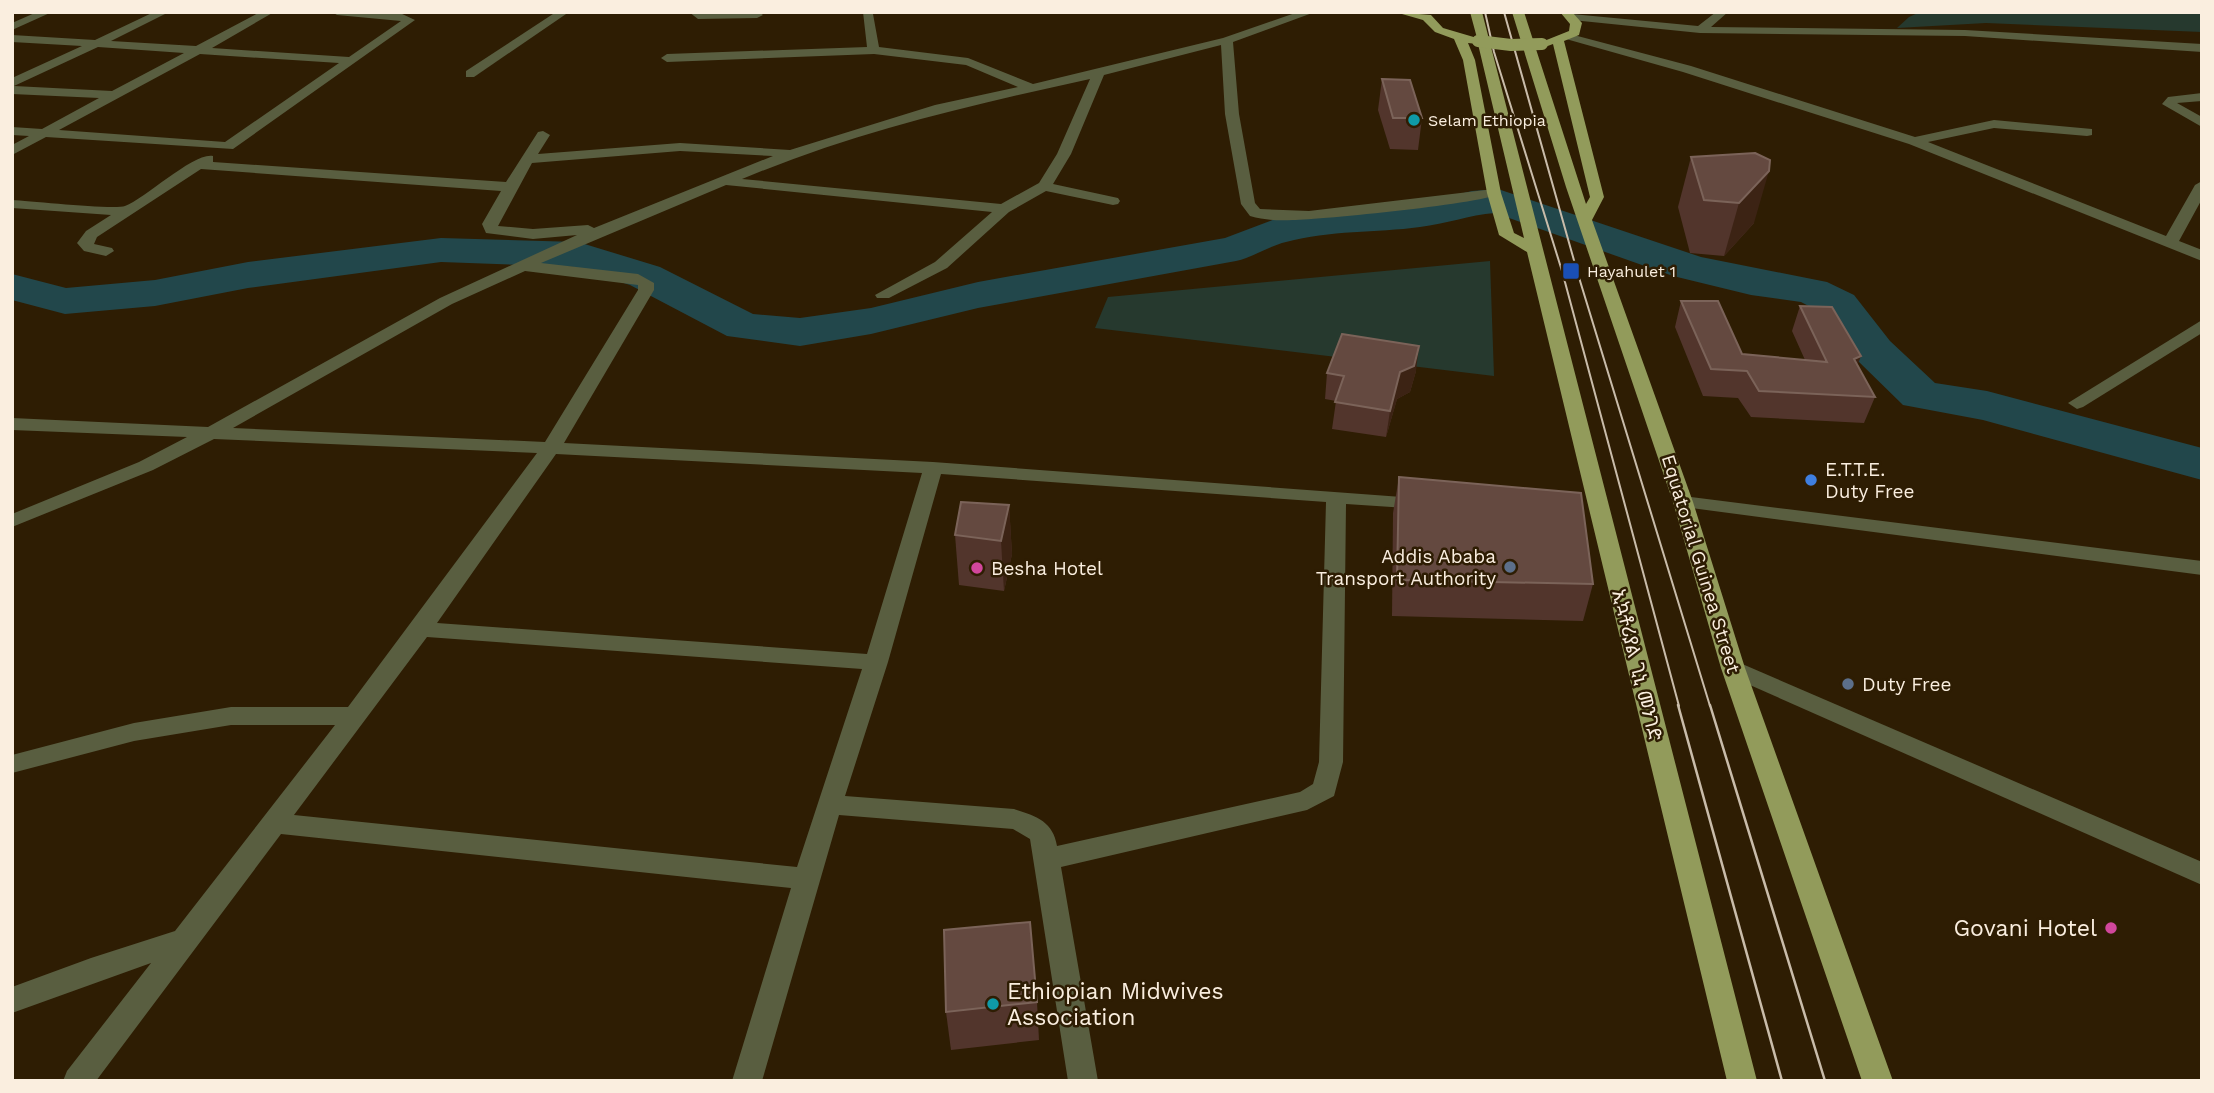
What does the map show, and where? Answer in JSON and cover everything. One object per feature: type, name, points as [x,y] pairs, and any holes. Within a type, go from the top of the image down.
[{"type":"main road","points":[[1400,12],[1428,15],[1439,30],[1478,41],[1511,45],[1542,44],[1568,37]]},
{"type":"main road","points":[[1460,38],[1469,60],[1495,196],[1507,235],[1531,240],[1476,12]]},
{"type":"main road","name":"Equatorial Guinea Street","points":[[1518,12],[1573,187],[1683,502],[1732,668],[1878,1081]]},
{"type":"main road","points":[[1569,15],[1576,23],[1568,37],[1597,197],[1586,218]]},
{"type":"main road","name":"ኢኳቶሪያል ጊኒ መንገድ","points":[[1531,240],[1592,515],[1742,1081]]},
{"type":"street","points":[[12,27],[47,12]]},
{"type":"street","points":[[12,83],[164,12]]},
{"type":"street","points":[[12,151],[269,12]]},
{"type":"street","points":[[107,251],[89,248],[85,243],[91,234],[124,211],[228,146],[348,60],[410,20],[400,16],[337,12]]},
{"type":"street","points":[[471,74],[564,12]]},
{"type":"street","points":[[694,12],[698,16],[757,15]]},
{"type":"street","points":[[12,520],[146,466],[209,434],[446,301],[567,245],[793,153],[940,108],[1099,73],[1227,40],[1310,12]]},
{"type":"street","points":[[1700,30],[1723,12]]},
{"type":"street","points":[[867,14],[874,50]]},
{"type":"street","points":[[1569,15],[1700,30],[1965,33],[2202,48]]},
{"type":"street","points":[[1568,37],[1980,43],[2011,37]]},
{"type":"street","points":[[1568,37],[1687,69],[1914,141],[2202,256]]},
{"type":"street","points":[[12,38],[348,60]]},
{"type":"street","points":[[1227,40],[1233,114],[1248,204],[1255,213],[1275,217],[1304,216],[1495,196]]},
{"type":"street","points":[[667,58],[874,50],[968,62],[1032,88]]},
{"type":"street","points":[[883,295],[941,265],[1004,209],[1044,186],[1064,155],[1099,73]]},
{"type":"street","points":[[12,90],[117,95]]},
{"type":"street","points":[[2202,97],[2173,100],[2168,104],[2202,123]]},
{"type":"street","points":[[1914,141],[1994,124],[2087,132]]},
{"type":"street","points":[[12,131],[228,146]]},
{"type":"street","points":[[543,135],[510,187],[490,224],[491,230],[533,234],[606,229]]},
{"type":"street","points":[[530,159],[680,147],[793,153]]},
{"type":"street","points":[[197,166],[510,187]]},
{"type":"street","points":[[727,182],[1004,209]]},
{"type":"street","points":[[2171,244],[2202,185]]},
{"type":"street","points":[[1044,186],[1113,201]]},
{"type":"street","points":[[12,204],[124,211]]},
{"type":"street","points":[[78,1081],[421,629],[551,447],[646,290],[646,283],[638,279],[533,262]]},
{"type":"street","points":[[2077,403],[2202,325]]},
{"type":"street","points":[[12,424],[551,447],[933,468],[1447,505]]},
{"type":"street","points":[[747,1081],[933,468]]},
{"type":"street","points":[[1048,859],[1307,800],[1325,789],[1331,762],[1336,497]]},
{"type":"street","points":[[1683,502],[2202,568]]},
{"type":"street","points":[[421,629],[876,662]]},
{"type":"street","points":[[1732,668],[2202,874]]},
{"type":"street","points":[[12,764],[134,732],[231,716],[355,716]]},
{"type":"street","points":[[829,805],[1014,819],[1031,825],[1042,835],[1083,1081]]},
{"type":"street","points":[[275,823],[808,879]]},
{"type":"street","points":[[12,1000],[91,970],[185,940]]},
{"type":"green space","points":[[1920,12],[2202,12],[2202,32],[1986,23],[1897,28],[1909,17]]},
{"type":"green space","points":[[1490,261],[1494,376],[1095,328],[1108,297]]},
{"type":"building","points":[[1382,79],[1410,80],[1422,118],[1393,118]]},
{"type":"building","points":[[1755,153],[1770,160],[1769,171],[1739,203],[1704,200],[1691,157]]},
{"type":"building","points":[[1681,301],[1718,301],[1742,354],[1827,362],[1800,306],[1832,307],[1861,356],[1854,359],[1875,397],[1759,391],[1747,371],[1711,369]]},
{"type":"building","points":[[1342,334],[1419,346],[1414,366],[1400,372],[1390,411],[1335,402],[1344,376],[1327,373]]},
{"type":"building","points":[[1399,477],[1581,493],[1593,584],[1397,580]]},
{"type":"building","points":[[961,502],[1009,505],[1001,541],[955,535]]},
{"type":"building","points":[[1030,922],[1037,1002],[946,1012],[944,930]]},
{"type":"waterway","points":[[12,287],[65,301],[155,293],[248,275],[441,250],[578,255],[645,276],[743,326],[800,332],[871,321],[978,295],[1236,249],[1275,231],[1354,220],[1422,215],[1472,203],[1498,201],[1688,267],[1751,282],[1812,291],[1838,304],[1874,351],[1920,395],[1987,406],[2202,464]]},
{"type":"tram line","points":[[1485,12],[1494,52],[1562,271],[1679,706]]},
{"type":"tram line","points":[[1504,12],[1577,271],[1710,706]]},
{"type":"tram line","points":[[1678,705],[1782,1081]]},
{"type":"tram line","points":[[1710,705],[1825,1081]]},
{"type":"place","name":"Selam Ethiopia","points":[[1414,120]]},
{"type":"place","name":"Hayahulet 1","points":[[1571,271]]},
{"type":"place","name":"E.T.T.E. Duty Free","points":[[1811,480]]},
{"type":"place","name":"Addis Ababa Transport Authority","points":[[1510,567]]},
{"type":"place","name":"Besha Hotel","points":[[977,568]]},
{"type":"place","name":"Duty Free","points":[[1848,684]]},
{"type":"place","name":"Govani Hotel","points":[[2111,928]]},
{"type":"place","name":"Ethiopian Midwives Association","points":[[993,1004]]}]
